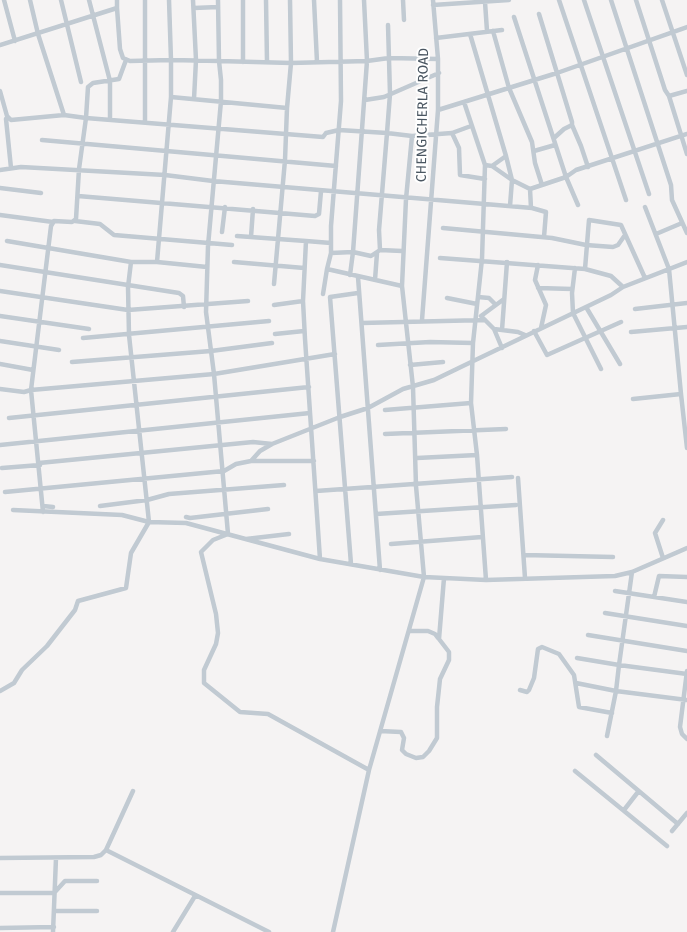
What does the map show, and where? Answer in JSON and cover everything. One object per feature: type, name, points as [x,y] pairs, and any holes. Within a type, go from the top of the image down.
[{"type":"street","points":[[4,0],[15,41]]},
{"type":"street","points":[[30,0],[38,34],[64,115]]},
{"type":"street","points":[[61,0],[81,82]]},
{"type":"street","points":[[89,0],[110,81],[110,119]]},
{"type":"street","points":[[75,221],[88,87],[93,84],[121,78],[126,60],[120,49],[117,0]]},
{"type":"street","points":[[145,0],[145,122]]},
{"type":"street","points":[[157,262],[170,124],[171,60],[169,0]]},
{"type":"street","points":[[193,0],[196,60],[194,99]]},
{"type":"street","points":[[218,0],[221,101],[208,244],[206,306],[224,471],[228,534]]},
{"type":"street","points":[[243,0],[243,62]]},
{"type":"street","points":[[266,0],[267,62]]},
{"type":"street","points":[[274,284],[286,160],[287,108],[291,63],[290,0]]},
{"type":"street","points":[[314,0],[317,62]]},
{"type":"street","points":[[323,294],[331,253],[339,130],[340,0]]},
{"type":"street","points":[[350,275],[359,194],[367,61],[364,0]]},
{"type":"street","points":[[403,0],[404,20]]},
{"type":"street","points":[[433,2],[509,0]]},
{"type":"street","points":[[559,0],[626,200]]},
{"type":"street","points":[[584,0],[649,194]]},
{"type":"street","points":[[611,0],[671,184],[672,200],[687,233]]},
{"type":"street","points":[[636,0],[687,154]]},
{"type":"street","points":[[662,0],[687,76]]},
{"type":"street","name":"CHENGICHERLA ROAD","points":[[422,320],[438,110],[439,73],[433,2]]},
{"type":"street","points":[[485,2],[490,31],[509,88],[534,150],[535,163],[542,185]]},
{"type":"street","points":[[194,8],[218,7]]},
{"type":"street","points":[[0,46],[117,8]]},
{"type":"street","points":[[539,14],[572,125],[588,167]]},
{"type":"street","points":[[514,17],[566,177],[578,205]]},
{"type":"street","points":[[375,280],[390,94],[388,25]]},
{"type":"street","points":[[438,110],[580,66],[687,27]]},
{"type":"street","points":[[436,38],[502,30]]},
{"type":"street","points":[[470,34],[512,180],[510,206]]},
{"type":"street","points":[[126,60],[291,63],[367,61],[389,58],[438,60]]},
{"type":"street","points":[[365,100],[384,97],[439,73]]},
{"type":"street","points":[[0,91],[11,168]]},
{"type":"street","points":[[669,96],[687,91]]},
{"type":"street","points":[[170,97],[287,108]]},
{"type":"street","points":[[464,102],[485,165],[482,259],[473,343],[471,404],[477,455],[486,580]]},
{"type":"street","points":[[5,119],[15,120],[64,115],[323,137],[326,133],[339,130],[412,136],[452,133],[472,126]]},
{"type":"street","points":[[554,138],[572,125]]},
{"type":"street","points":[[452,133],[459,148],[460,174],[485,179]]},
{"type":"street","points":[[485,165],[492,166],[512,180],[530,189],[566,177],[576,170],[687,134]]},
{"type":"street","points":[[333,932],[369,770],[424,577],[420,513],[416,486],[417,458],[413,387],[402,286],[402,250],[412,136]]},
{"type":"street","points":[[42,140],[216,156],[286,160],[336,166]]},
{"type":"street","points":[[534,150],[556,145]]},
{"type":"street","points":[[492,166],[506,156]]},
{"type":"street","points":[[0,170],[11,168],[79,169],[165,174],[213,181],[382,197],[531,208],[546,212],[544,237]]},
{"type":"street","points":[[0,188],[41,193]]},
{"type":"street","points":[[530,189],[531,208]]},
{"type":"street","points":[[78,196],[163,204],[253,209],[317,216],[319,214],[321,191]]},
{"type":"street","points":[[222,232],[225,207]]},
{"type":"street","points":[[645,207],[669,270],[681,394],[685,409],[687,448]]},
{"type":"street","points":[[251,237],[253,209]]},
{"type":"street","points":[[0,215],[53,222],[75,221],[100,224],[114,235],[232,245]]},
{"type":"street","points":[[585,268],[589,220],[621,225],[645,278]]},
{"type":"street","points":[[43,512],[40,464],[35,443],[31,390],[38,322],[53,222]]},
{"type":"street","points":[[656,234],[682,223]]},
{"type":"street","points":[[443,228],[544,237],[586,245],[616,246],[626,235]]},
{"type":"street","points":[[237,236],[331,243]]},
{"type":"street","points":[[7,241],[131,262],[157,262],[207,267]]},
{"type":"street","points":[[306,241],[304,331],[320,559]]},
{"type":"street","points":[[331,253],[353,252],[368,256],[378,251],[402,250]]},
{"type":"street","points":[[440,258],[482,259],[585,268],[611,276],[624,287]]},
{"type":"street","points":[[0,691],[14,683],[22,670],[48,646],[75,610],[78,601],[126,588],[131,553],[149,522],[146,478],[129,335],[128,286],[131,262]]},
{"type":"street","points":[[234,262],[304,268]]},
{"type":"street","points":[[502,330],[507,262]]},
{"type":"street","points":[[251,461],[260,451],[272,444],[312,430],[340,416],[368,408],[502,348],[624,287],[687,262]]},
{"type":"street","points":[[0,265],[182,294],[184,307]]},
{"type":"street","points":[[538,265],[535,276],[546,305],[541,328]]},
{"type":"street","points":[[575,268],[572,290],[573,313],[601,369]]},
{"type":"street","points":[[327,269],[402,286]]},
{"type":"street","points":[[358,277],[380,570]]},
{"type":"street","points":[[538,288],[572,290]]},
{"type":"street","points":[[0,291],[128,310],[248,302]]},
{"type":"street","points":[[351,564],[330,297],[358,293]]},
{"type":"street","points":[[478,297],[489,298],[495,304]]},
{"type":"street","points":[[447,298],[477,304]]},
{"type":"street","points":[[362,323],[422,320],[475,321],[483,318],[495,304],[504,299]]},
{"type":"street","points":[[274,305],[304,301]]},
{"type":"street","points":[[635,309],[687,303]]},
{"type":"street","points":[[586,307],[620,364]]},
{"type":"street","points":[[476,312],[494,329],[502,348]]},
{"type":"street","points":[[0,316],[89,329]]},
{"type":"street","points":[[83,338],[269,321]]},
{"type":"street","points":[[534,331],[547,355],[621,322]]},
{"type":"street","points":[[631,332],[687,327]]},
{"type":"street","points":[[494,329],[518,332],[525,335]]},
{"type":"street","points":[[275,334],[304,331]]},
{"type":"street","points":[[0,341],[59,350]]},
{"type":"street","points":[[378,346],[407,343],[473,343]]},
{"type":"street","points":[[72,362],[211,351],[272,344]]},
{"type":"street","points":[[0,389],[24,392],[214,374],[335,354]]},
{"type":"street","points":[[410,365],[443,362]]},
{"type":"street","points":[[0,364],[33,370]]},
{"type":"street","points":[[9,418],[308,387]]},
{"type":"street","points":[[633,399],[681,394]]},
{"type":"street","points":[[385,410],[471,404]]},
{"type":"street","points":[[0,445],[35,443],[310,413]]},
{"type":"street","points":[[385,434],[506,429]]},
{"type":"street","points":[[2,468],[220,445],[254,442],[272,444]]},
{"type":"street","points":[[417,458],[477,455]]},
{"type":"street","points":[[5,492],[224,471],[236,464],[251,461],[314,460]]},
{"type":"street","points":[[316,491],[346,491],[515,477],[525,578]]},
{"type":"street","points":[[100,506],[147,500],[169,494],[284,485]]},
{"type":"street","points":[[376,514],[420,513],[516,505]]},
{"type":"street","points":[[43,506],[52,507]]},
{"type":"street","points":[[186,517],[268,509]]},
{"type":"street","points":[[13,510],[122,514],[149,522],[186,523],[320,559],[424,577],[486,580],[615,576],[632,572],[687,548]]},
{"type":"street","points":[[662,558],[655,533],[663,520]]},
{"type":"street","points":[[228,534],[213,540],[201,552],[214,606],[218,633],[216,644],[204,670],[204,683],[240,712],[268,714],[369,770]]},
{"type":"street","points":[[246,539],[289,534]]},
{"type":"street","points":[[391,544],[482,538]]},
{"type":"street","points":[[524,555],[613,557]]},
{"type":"street","points":[[607,736],[627,618],[632,572]]},
{"type":"street","points":[[654,597],[659,576],[687,577]]},
{"type":"street","points":[[439,640],[444,578]]},
{"type":"street","points":[[615,591],[687,602]]},
{"type":"street","points":[[605,613],[687,626]]},
{"type":"street","points":[[380,731],[401,732],[404,738],[402,750],[416,758],[423,757],[434,746],[437,738],[437,707],[440,679],[449,660],[449,652],[435,634],[428,631],[409,630]]},
{"type":"street","points":[[588,635],[687,651]]},
{"type":"street","points":[[520,690],[527,692],[529,690],[534,678],[538,649],[542,647],[559,654],[574,675],[576,702],[579,707],[612,713]]},
{"type":"street","points":[[577,658],[687,673],[680,727],[682,734],[687,739]]},
{"type":"street","points":[[576,683],[685,700]]},
{"type":"street","points":[[596,755],[678,824]]},
{"type":"street","points":[[575,771],[666,846]]},
{"type":"street","points":[[0,858],[94,857],[101,855],[106,850],[133,791]]},
{"type":"street","points":[[624,810],[638,792]]},
{"type":"street","points":[[672,831],[687,813]]},
{"type":"street","points":[[106,850],[268,932]]},
{"type":"street","points":[[0,928],[53,929],[56,858]]},
{"type":"street","points":[[55,881],[98,881]]},
{"type":"street","points":[[0,892],[54,893],[65,881]]},
{"type":"street","points":[[173,932],[195,896]]},
{"type":"street","points":[[54,911],[97,911]]}]
